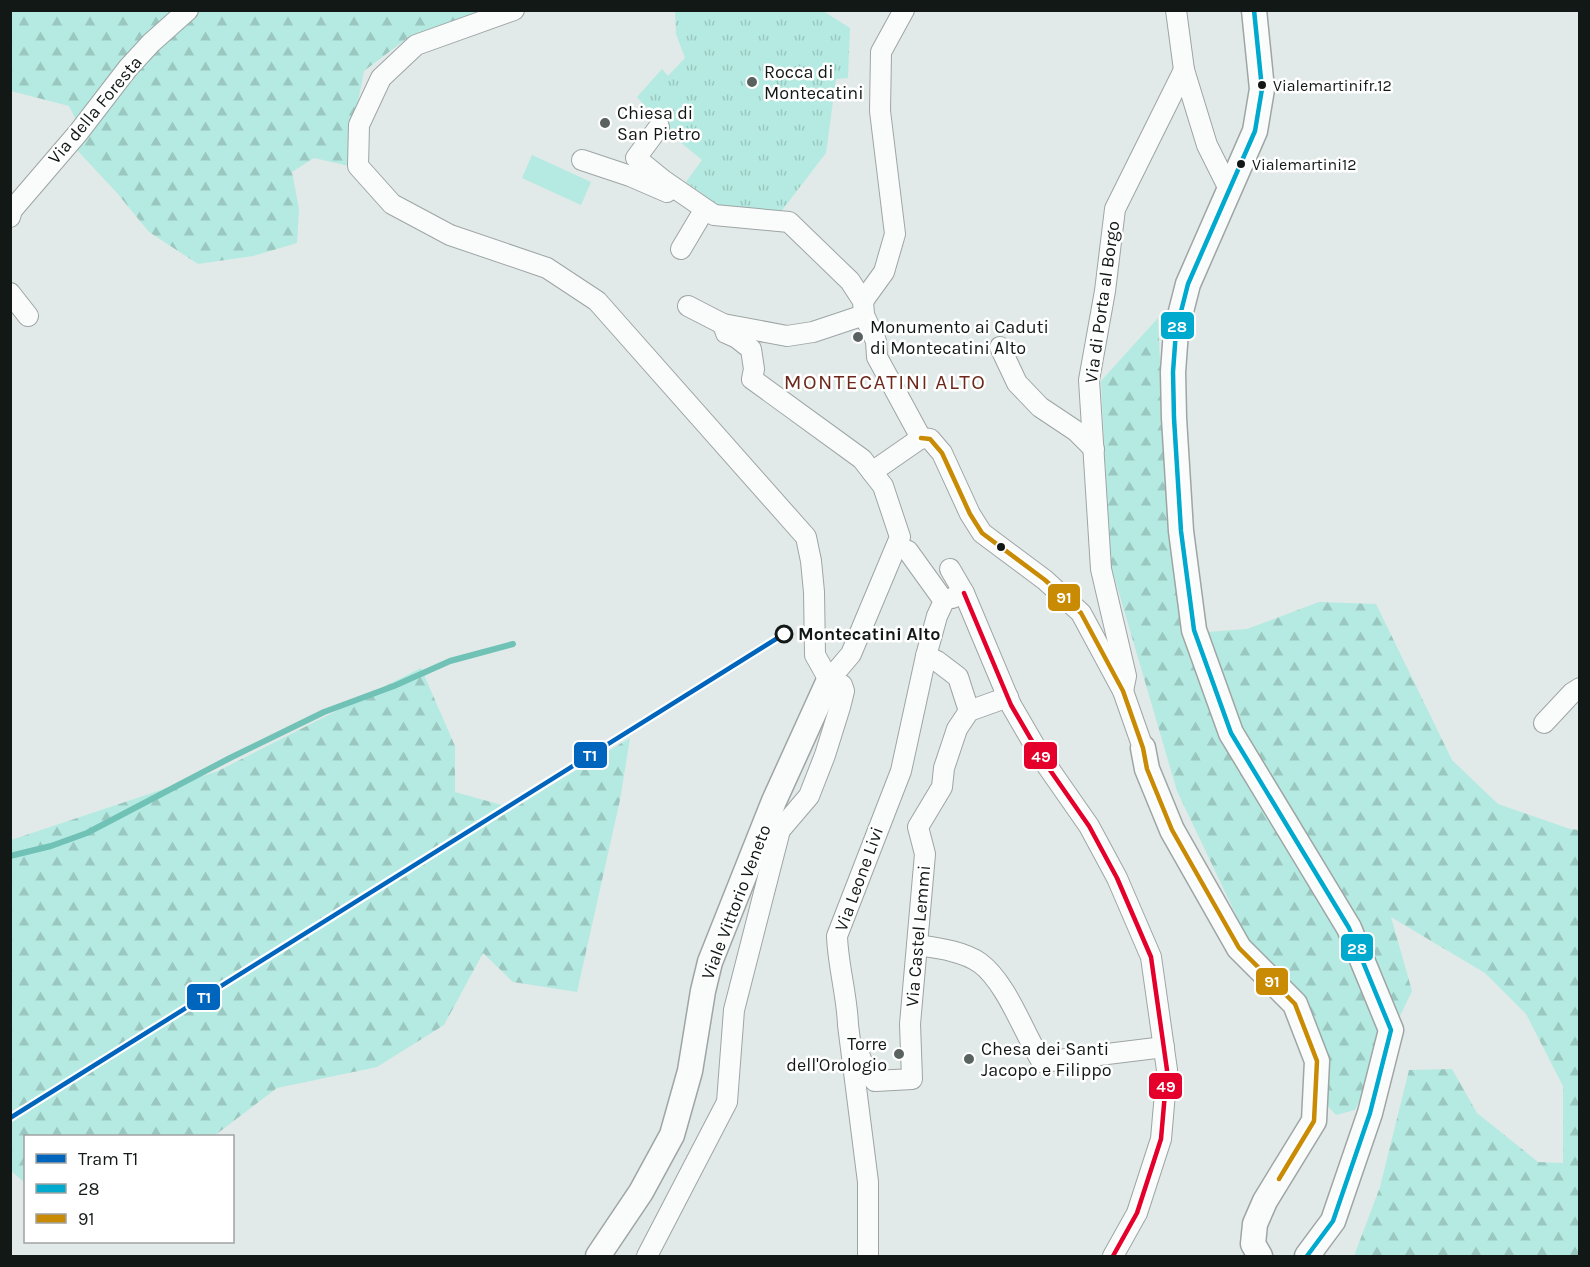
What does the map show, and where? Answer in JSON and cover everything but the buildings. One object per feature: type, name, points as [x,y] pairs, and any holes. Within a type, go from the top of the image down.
[{"type":"street","name":"Via della Foresta","points":[[10,218],[12,210],[78,133],[128,68],[151,43],[188,10]]},
{"type":"street","points":[[514,10],[416,45],[381,78],[359,125],[358,166],[392,204],[450,235],[547,268],[597,300],[806,537],[811,561],[815,655],[829,680],[842,685],[844,691],[825,755],[809,796],[780,830],[734,1010],[727,1102],[647,1257]]},
{"type":"street","points":[[688,306],[723,324],[787,336],[827,328],[864,308],[884,272],[895,234],[880,111],[881,52],[904,10]]},
{"type":"street","points":[[1176,10],[1184,69],[1207,145],[1230,189]]},
{"type":"street","points":[[1254,10],[1262,89],[1255,131],[1188,284],[1176,331],[1173,372],[1174,418],[1180,520],[1194,630],[1231,733],[1349,928],[1391,1030],[1370,1113],[1333,1221],[1307,1257]]},
{"type":"street","name":"Via di Porta al Borgo","points":[[1123,691],[1126,676],[1101,569],[1089,380],[1105,291],[1114,209],[1184,69]]},
{"type":"street","points":[[659,127],[636,158],[714,215],[789,222],[850,281],[864,308],[876,341],[877,357],[921,438]]},
{"type":"street","points":[[582,160],[630,176],[682,198],[700,217],[724,223],[726,216]]},
{"type":"street","points":[[681,249],[700,217]]},
{"type":"street","points":[[10,293],[28,316]]},
{"type":"street","points":[[723,324],[726,333],[751,349],[754,369],[752,379],[872,472],[900,537],[851,654],[829,680]]},
{"type":"street","points":[[1000,347],[1017,383],[1040,407],[1076,431],[1094,448]]},
{"type":"street","points":[[872,472],[921,438],[930,439],[942,453],[970,514],[982,533],[1045,580],[1081,613],[1123,691],[1143,748],[1147,769],[1172,830],[1239,948],[1295,1004],[1317,1061],[1314,1121],[1265,1201],[1254,1224],[1253,1244],[1260,1257]]},
{"type":"street","points":[[897,546],[908,551],[927,578],[941,609],[967,599]]},
{"type":"street","points":[[950,568],[967,599],[1008,697],[1043,760],[1089,826],[1117,878],[1151,957],[1167,1070],[1161,1138],[1137,1213],[1113,1257]]},
{"type":"street","name":"Via Leone Livi","points":[[868,1257],[868,1182],[837,936],[901,771],[926,656],[941,609]]},
{"type":"street","points":[[926,656],[937,661],[958,677],[969,711],[1008,697]]},
{"type":"street","name":"Viale Vittorio Veneto","points":[[598,1257],[641,1192],[672,1135],[690,1071],[710,962],[774,801],[829,680]]},
{"type":"street","points":[[1544,723],[1572,693],[1580,688]]},
{"type":"street","name":"Via Castel Lemmi","points":[[875,1081],[912,1079],[910,1024],[925,854],[918,827],[942,787],[944,768],[957,729],[969,711]]},
{"type":"street","points":[[917,945],[950,951],[980,963],[995,979],[1042,1062],[1164,1047]]},
{"type":"street","points":[[848,1025],[865,1070],[875,1081],[870,1087],[879,1161],[877,1197],[868,1228]]},
{"type":"green space","points":[[11,11],[482,11],[406,39],[364,71],[349,166],[314,158],[292,172],[299,209],[297,243],[253,256],[198,264],[149,232],[78,151],[77,122],[69,106],[11,91]]},
{"type":"green space","points":[[675,11],[823,11],[850,28],[848,78],[836,79],[826,153],[780,213],[718,205],[686,182],[702,160],[668,132],[637,97],[662,69],[668,76],[685,58],[676,34]]},
{"type":"green space","points":[[532,155],[591,182],[581,205],[522,178]]},
{"type":"green space","points":[[1158,318],[1167,507],[1181,634],[1247,629],[1319,602],[1376,604],[1452,760],[1498,804],[1579,830],[1579,1256],[1354,1256],[1380,1187],[1409,1070],[1452,1069],[1477,1113],[1538,1162],[1563,1163],[1563,1086],[1526,1014],[1485,973],[1391,917],[1412,991],[1355,1110],[1336,1115],[1326,1104],[1306,997],[1248,940],[1177,791],[1110,562],[1101,381]]},
{"type":"green space","points":[[421,668],[455,746],[455,792],[513,808],[630,738],[620,800],[577,992],[513,982],[483,953],[444,1025],[377,1067],[277,1088],[215,1135],[24,1135],[24,1182],[10,1170],[11,840],[218,771]]},
{"type":"waterway","points":[[10,856],[51,846],[87,833],[324,712],[394,686],[450,661],[513,644]]},
{"type":"tram line","name":"T1","points":[[10,1118],[784,634]]},
{"type":"transit line","name":"28","points":[[1254,10],[1262,89],[1255,131],[1188,284],[1176,331],[1173,372],[1174,418],[1181,531],[1194,630],[1231,733],[1349,928],[1391,1030],[1370,1113],[1333,1221],[1307,1256]]},
{"type":"transit line","name":"91","points":[[921,438],[930,439],[942,453],[970,514],[982,533],[1045,580],[1081,613],[1123,691],[1143,748],[1147,769],[1172,830],[1239,948],[1295,1004],[1317,1061],[1314,1121],[1279,1179]]},
{"type":"transit line","name":"49","points":[[964,593],[1011,705],[1043,760],[1089,826],[1117,878],[1151,957],[1167,1070],[1161,1139],[1137,1213],[1113,1256]]},
{"type":"place","name":"Rocca di Montecatini","points":[[752,82]]},
{"type":"place","name":"Vialemartinifr.12","points":[[1262,85]]},
{"type":"place","name":"Chiesa di San Pietro","points":[[605,123]]},
{"type":"place","name":"Vialemartini12","points":[[1241,164]]},
{"type":"place","name":"Monumento ai Caduti di Montecatini Alto","points":[[858,337]]},
{"type":"place","name":"Montecatini Alto","points":[[784,634]]},
{"type":"place","name":"Torre dell'Orologio","points":[[899,1054]]},
{"type":"place","name":"Chesa dei Santi Jacopo e Filippo","points":[[969,1059]]},
{"type":"district","name":"MONTECATINI ALTO","points":[[885,382]]}]
